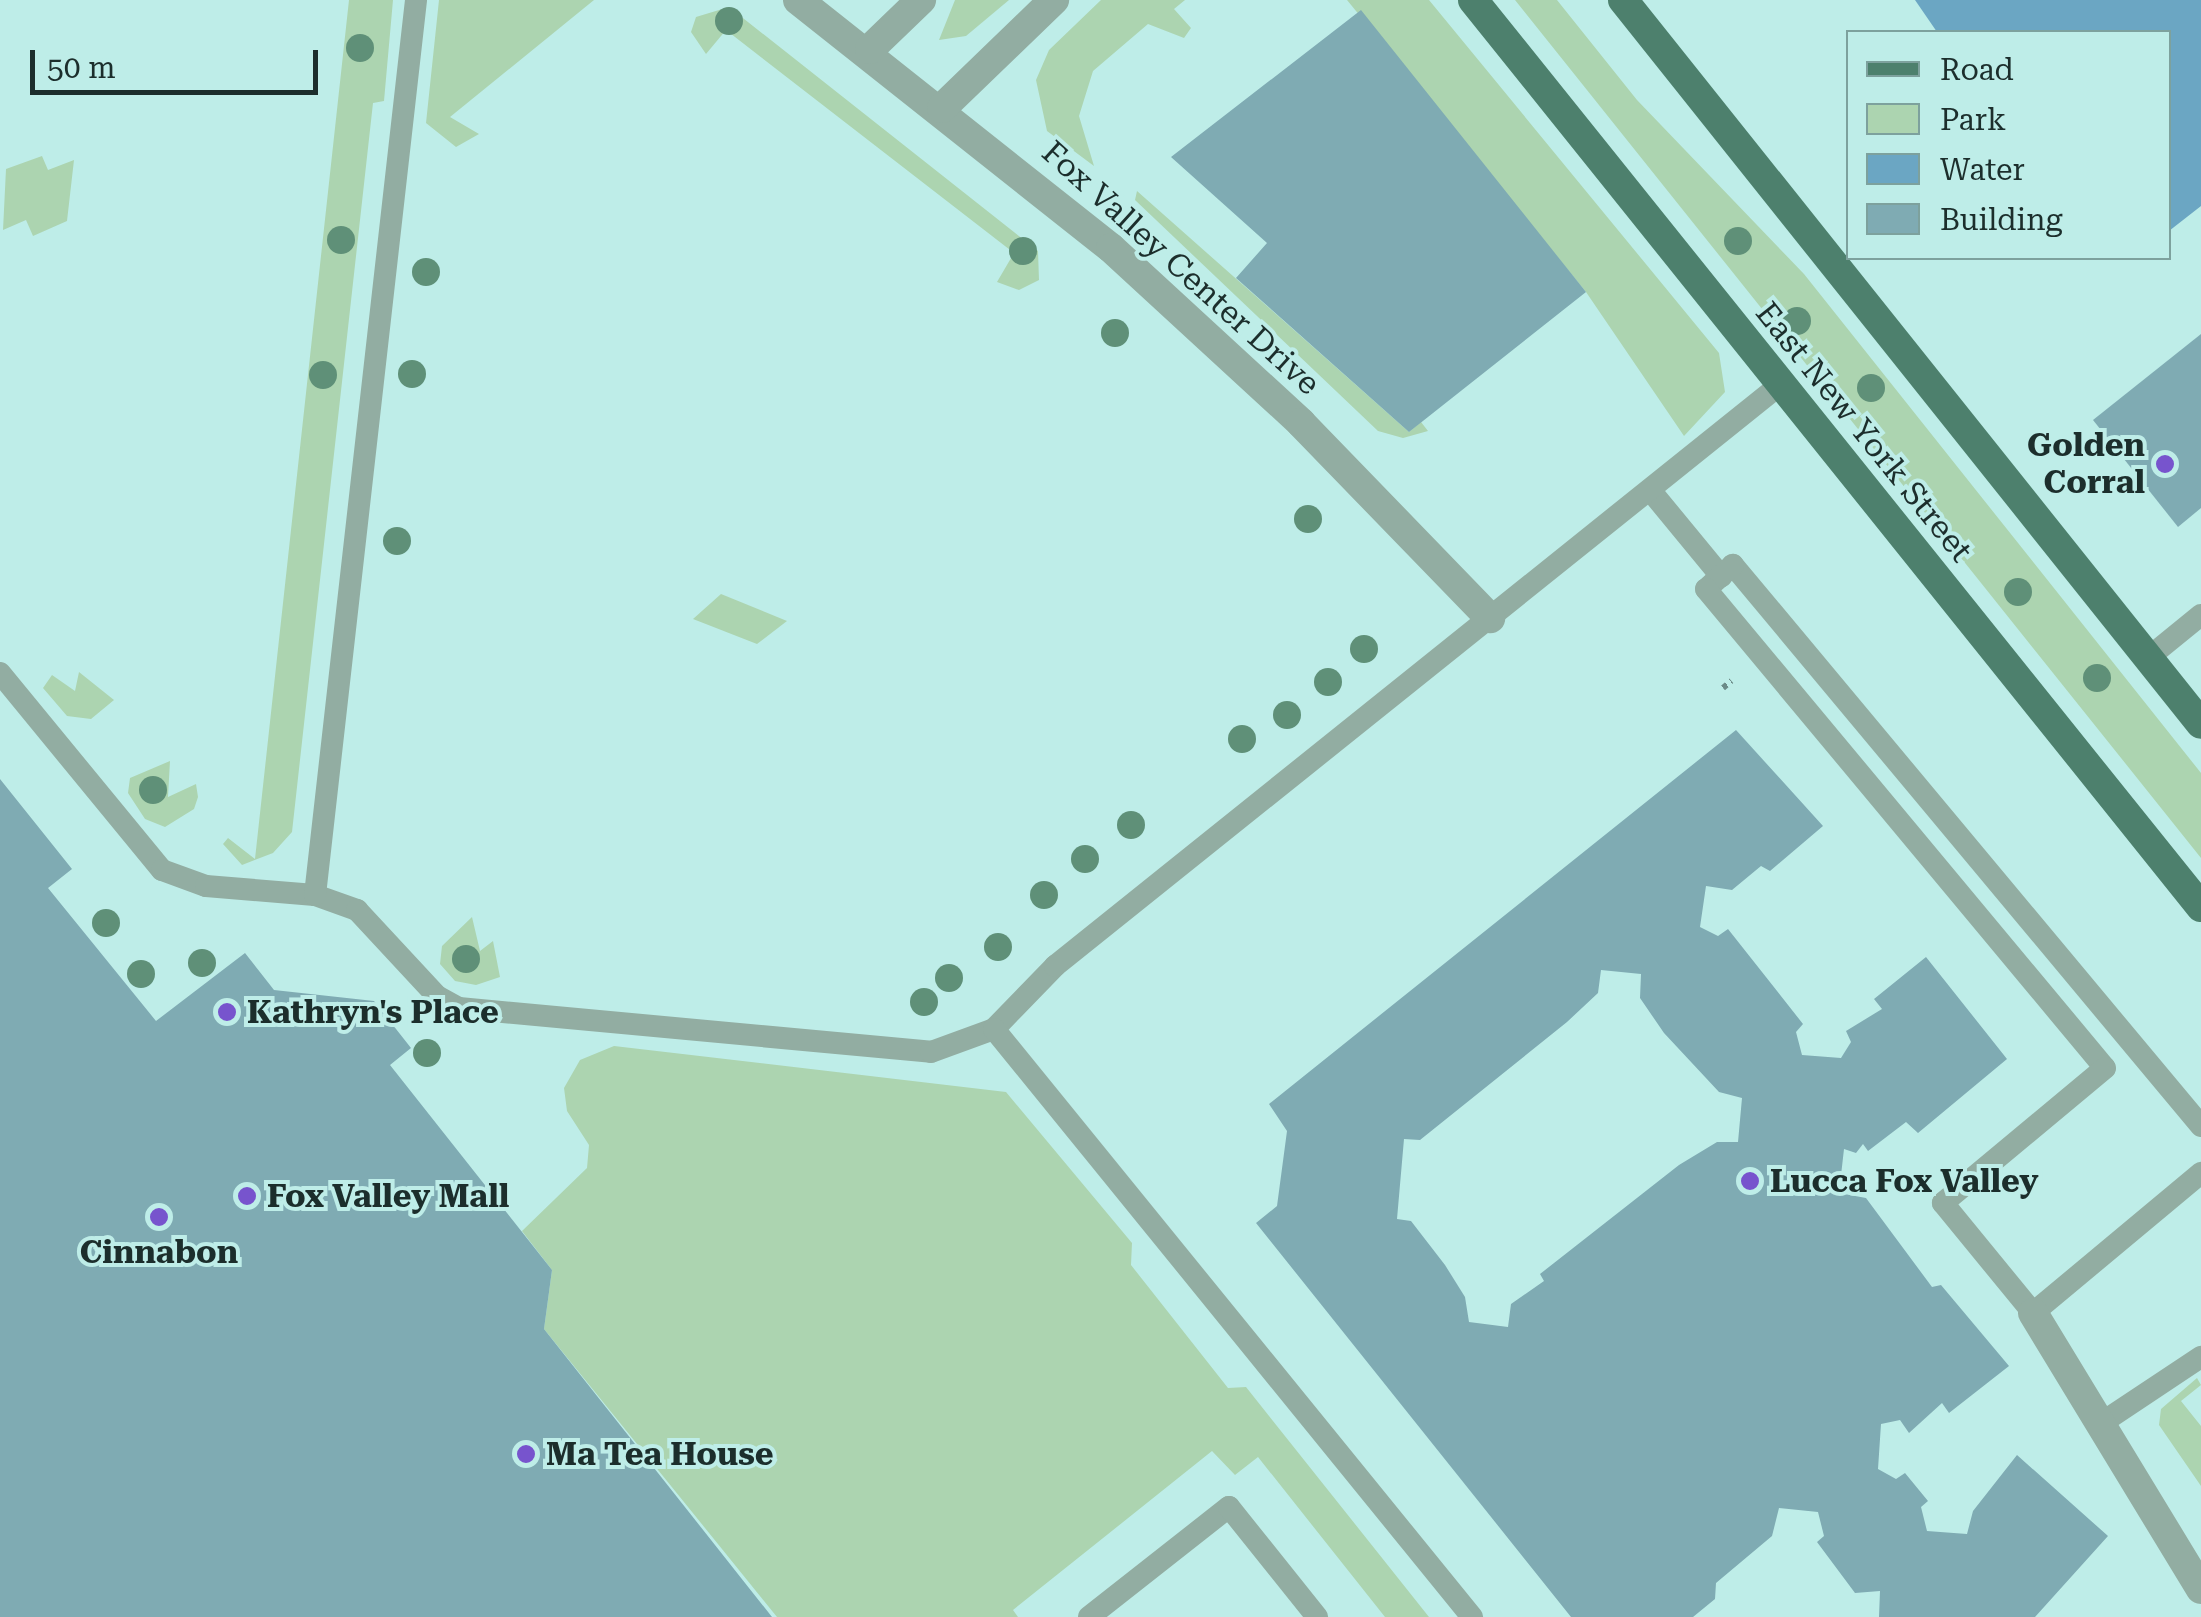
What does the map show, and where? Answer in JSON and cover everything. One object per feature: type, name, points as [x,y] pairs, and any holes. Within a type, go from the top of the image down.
[{"type":"main road","name":"East New York Street","points":[[1473,0],[2201,907]]},
{"type":"main road","points":[[1623,0],[2201,724]]},
{"type":"street","name":"Fox Valley Center Drive","points":[[798,0],[870,50],[942,108],[1262,385],[1490,618]]},
{"type":"street","points":[[870,50],[921,0]]},
{"type":"street","points":[[942,108],[1054,0]]},
{"type":"street","points":[[2034,1313],[2201,1589]]},
{"type":"lane","points":[[316,895],[416,0]]},
{"type":"lane","points":[[0,673],[162,870],[206,886],[316,895],[357,910],[437,996],[483,1013],[932,1052],[994,1029],[1055,966],[1781,384]]},
{"type":"lane","points":[[1650,490],[1722,576]]},
{"type":"lane","points":[[2201,1126],[1733,566],[1706,589],[2105,1068],[1942,1203],[2034,1313],[2201,1173]]},
{"type":"lane","points":[[2148,658],[2201,615]]},
{"type":"lane","points":[[994,1029],[1472,1617]]},
{"type":"lane","points":[[2103,1422],[2201,1357]]},
{"type":"lane","points":[[1089,1617],[1230,1507],[1317,1617]]},
{"type":"path","points":[[1722,688],[1731,681]]},
{"type":"green space","points":[[349,0],[393,0],[384,101],[373,103],[292,832],[273,853],[242,865],[223,844],[228,838],[255,859]]},
{"type":"green space","points":[[439,0],[594,0],[450,117],[479,134],[456,147],[426,123]]},
{"type":"green space","points":[[955,0],[1009,0],[966,36],[939,40]]},
{"type":"green space","points":[[1101,0],[1185,0],[1174,9],[1191,28],[1184,38],[1148,24],[1093,71],[1079,116],[1094,166],[1047,131],[1036,80],[1049,50]]},
{"type":"green space","points":[[1347,0],[1429,0],[1719,353],[1725,392],[1684,436],[1586,292]]},
{"type":"green space","points":[[1515,0],[1557,0],[1637,100],[1804,274],[2201,773],[2201,858]]},
{"type":"green space","points":[[729,7],[1038,251],[1039,280],[1019,290],[997,282],[1014,253],[726,30],[706,54],[691,32],[696,17]]},
{"type":"green space","points":[[42,156],[48,170],[74,160],[67,221],[33,236],[26,220],[3,230],[6,169]]},
{"type":"green space","points":[[1137,191],[1409,432],[1421,422],[1428,431],[1403,438],[1378,431],[1135,200]]},
{"type":"green space","points":[[721,594],[787,621],[757,644],[693,619]]},
{"type":"green space","points":[[79,672],[114,700],[91,719],[67,716],[43,688],[52,675],[75,691]]},
{"type":"green space","points":[[170,761],[168,797],[196,784],[198,797],[194,809],[165,827],[145,819],[128,793],[130,778]]},
{"type":"green space","points":[[472,917],[480,951],[493,941],[500,977],[476,985],[455,981],[440,964],[442,946]]},
{"type":"green space","points":[[614,1046],[1006,1092],[1132,1243],[1131,1265],[1228,1388],[1246,1387],[1429,1617],[1385,1617],[1258,1457],[1235,1475],[1212,1451],[1013,1610],[1018,1617],[777,1617],[544,1329],[552,1270],[522,1231],[587,1168],[589,1145],[567,1111],[564,1088],[580,1060]]},
{"type":"green space","points":[[2197,1378],[2201,1385],[2181,1401],[2201,1426],[2201,1486],[2159,1425],[2161,1409]]},
{"type":"water","points":[[1915,0],[2201,0],[2201,206],[2171,229],[2171,30],[1936,30]]},
{"type":"building","points":[[1361,10],[1586,292],[1409,432],[1236,278],[1267,243],[1171,157]]},
{"type":"building","name":"Golden Corral","points":[[2201,334],[2201,508],[2178,527],[2093,420]]},
{"type":"building","name":"Lucca Fox Valley","points":[[1736,730],[1823,826],[1770,871],[1761,866],[1732,890],[1706,886],[1700,927],[1718,936],[1728,929],[1803,1024],[1796,1032],[1802,1055],[1841,1058],[1851,1042],[1846,1031],[1882,1009],[1874,999],[1926,957],[2007,1059],[1918,1133],[1906,1122],[1868,1151],[1863,1144],[1856,1153],[1844,1149],[1839,1193],[1866,1198],[1932,1287],[1941,1285],[2009,1366],[1949,1413],[1942,1403],[1909,1433],[1900,1420],[1881,1424],[1878,1469],[1896,1479],[1905,1473],[1928,1501],[1921,1507],[1927,1531],[1967,1534],[1973,1511],[2017,1455],[2108,1536],[2035,1617],[1879,1617],[1880,1591],[1855,1593],[1817,1542],[1824,1536],[1818,1512],[1779,1508],[1772,1536],[1716,1583],[1715,1599],[1693,1617],[1571,1617],[1256,1223],[1277,1206],[1287,1131],[1269,1104]],"holes":[[[1601,970],[1641,974],[1640,998],[1664,1033],[1719,1092],[1742,1098],[1738,1142],[1717,1142],[1679,1165],[1540,1274],[1544,1281],[1511,1304],[1508,1327],[1469,1322],[1465,1297],[1445,1265],[1411,1221],[1397,1219],[1404,1139],[1420,1140],[1567,1022],[1598,993]]]},
{"type":"building","name":"Fox Valley Mall","points":[[0,779],[72,869],[48,888],[156,1021],[245,953],[274,990],[374,1001],[411,1048],[390,1065],[552,1270],[544,1329],[772,1617],[0,1617]]},
{"type":"place","name":"Golden Corral","points":[[2165,464]]},
{"type":"place","name":"Kathryn's Place","points":[[227,1012]]},
{"type":"place","name":"Lucca Fox Valley","points":[[1750,1181]]},
{"type":"place","name":"Fox Valley Mall","points":[[247,1196]]},
{"type":"place","name":"Cinnabon","points":[[159,1217]]},
{"type":"place","name":"Ma Tea House","points":[[526,1454]]}]
